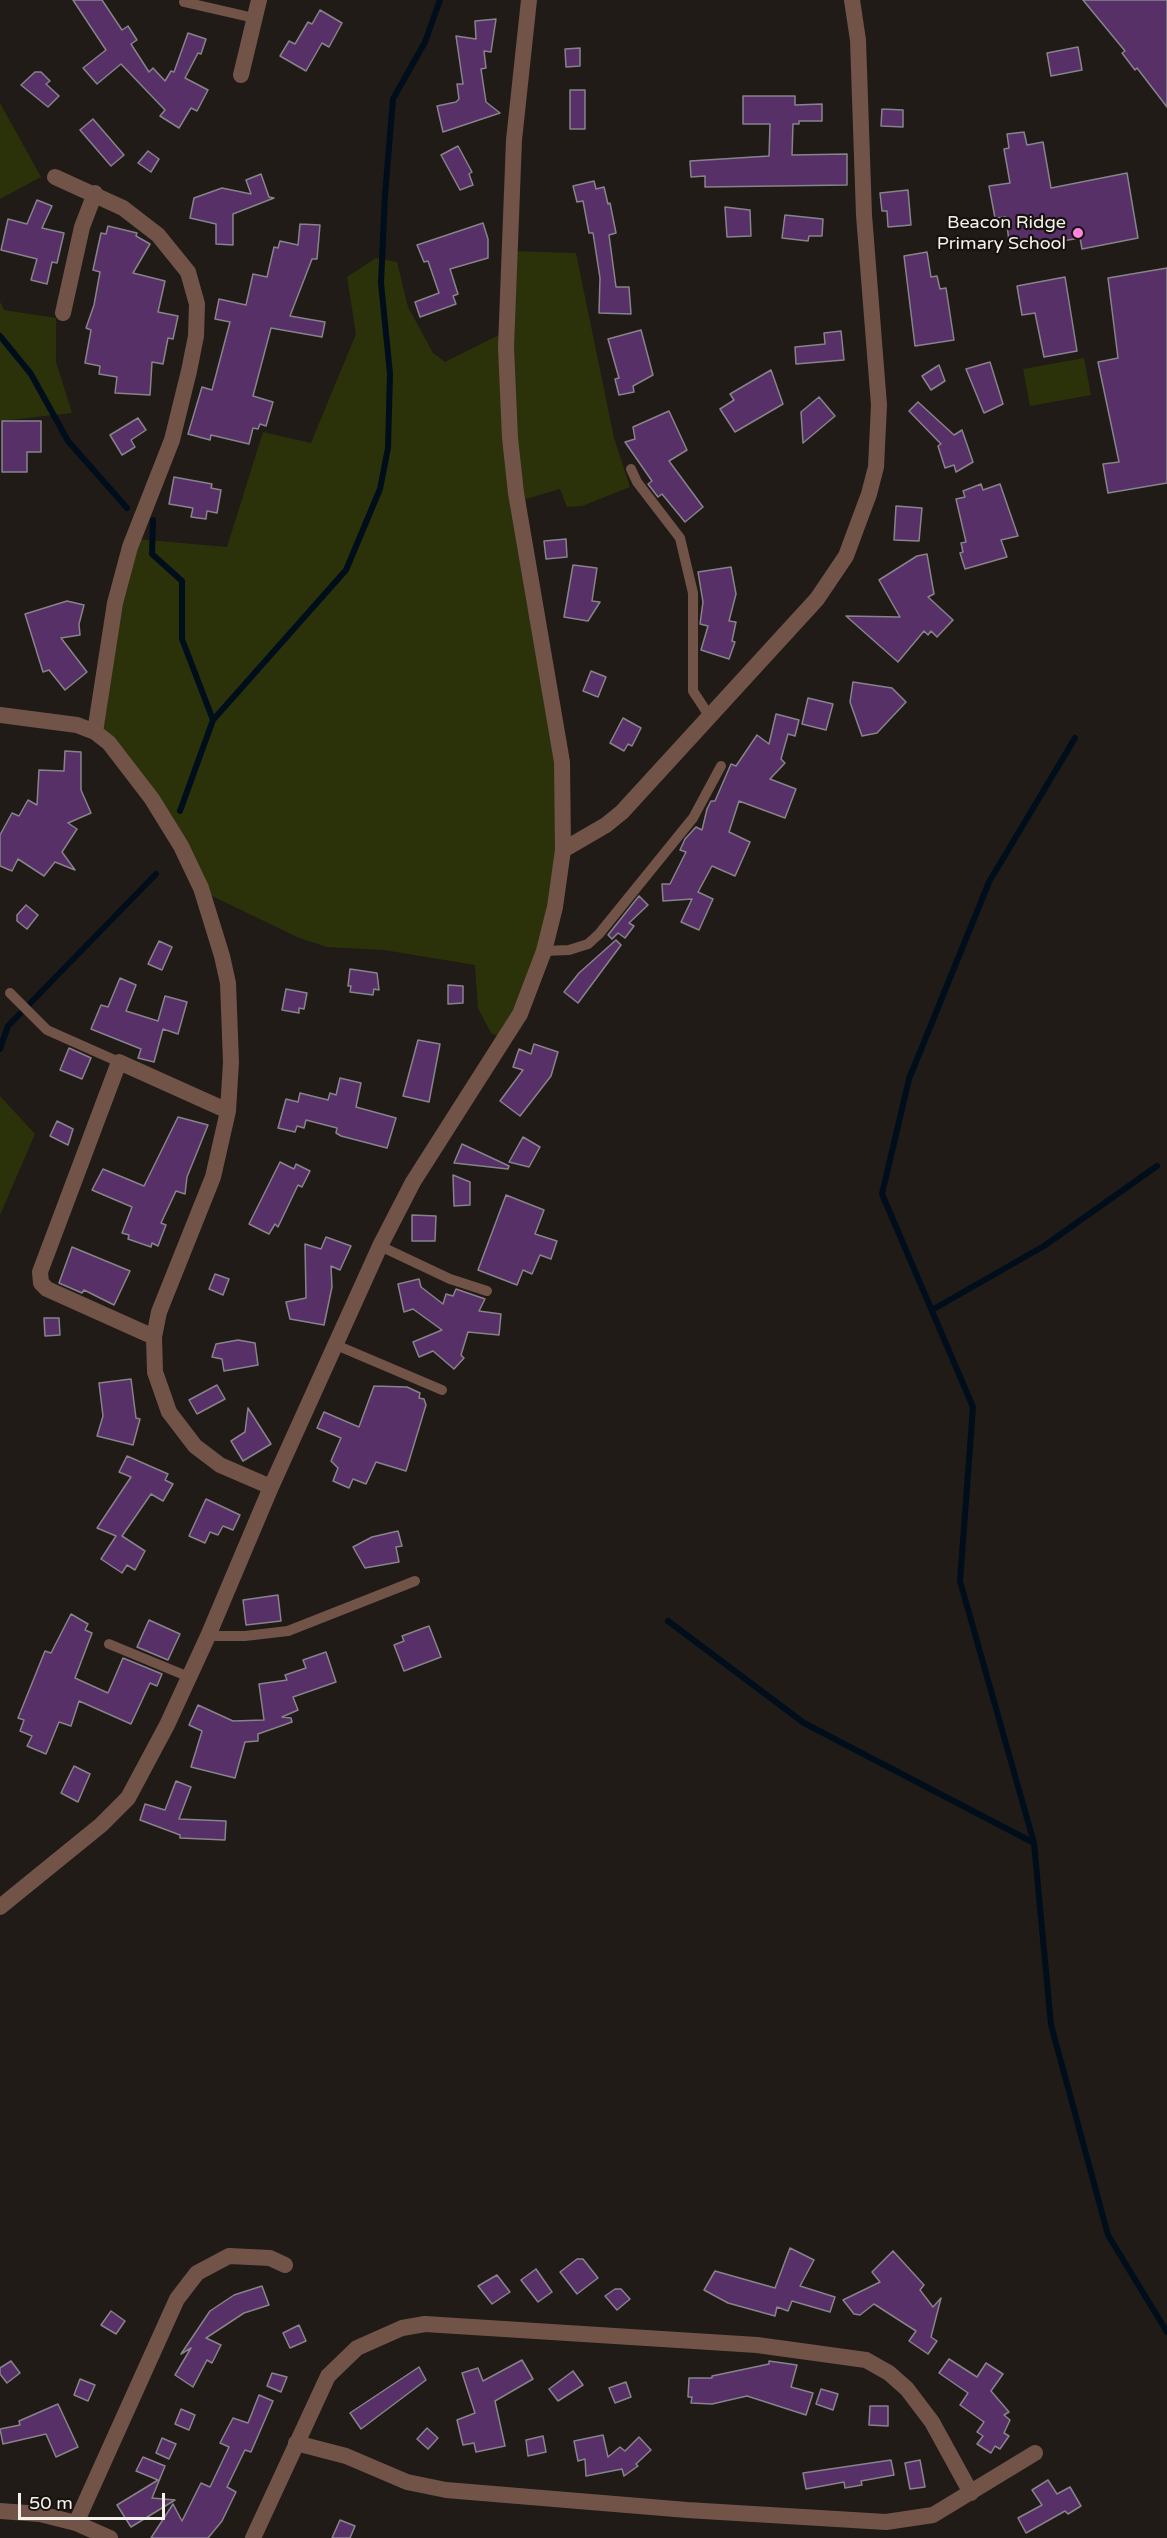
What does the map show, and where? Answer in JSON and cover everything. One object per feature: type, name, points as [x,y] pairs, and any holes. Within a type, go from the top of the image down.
[{"type":"street","points":[[241,75],[259,0]]},
{"type":"street","points":[[0,1907],[101,1825],[128,1798],[167,1725],[208,1636],[271,1487],[380,1246],[412,1182],[520,1014],[544,951],[555,908],[563,850],[562,762],[516,493],[510,438],[506,358],[506,279],[514,140],[529,0]]},
{"type":"street","points":[[563,850],[606,825],[622,812],[710,717],[792,627],[832,578],[846,556],[857,528],[876,467],[879,405],[864,215],[858,40],[852,0]]},
{"type":"street","points":[[55,177],[95,193],[142,221],[172,249],[188,272],[195,290],[198,319],[189,371],[172,440],[122,573],[113,614],[95,732]]},
{"type":"street","points":[[63,313],[82,228],[95,193]]},
{"type":"street","points":[[0,715],[59,721],[95,732],[119,754],[152,799],[181,846],[201,888],[228,983],[231,1062],[228,1111],[213,1177],[159,1312],[154,1337],[157,1385],[169,1412],[195,1446],[220,1465],[271,1487]]},
{"type":"street","points":[[154,1337],[47,1289],[40,1279],[93,1127],[119,1062],[228,1111]]},
{"type":"street","points":[[76,2523],[177,2299],[197,2273],[229,2256],[270,2258],[285,2265]]},
{"type":"street","points":[[253,2538],[320,2391],[339,2363],[357,2348],[402,2328],[449,2324],[757,2345],[866,2360],[890,2373],[907,2389],[927,2415],[971,2493]]},
{"type":"street","points":[[296,2443],[346,2456],[425,2487],[495,2496],[902,2522],[933,2515],[1035,2453]]},
{"type":"street","points":[[0,2511],[40,2514],[76,2523],[110,2538]]},
{"type":"lane","points":[[184,2],[254,18]]},
{"type":"lane","points":[[631,469],[637,482],[680,538],[693,593],[693,691],[710,717]]},
{"type":"lane","points":[[544,951],[569,950],[588,944],[599,934],[693,818],[721,766]]},
{"type":"lane","points":[[10,993],[56,1035],[119,1062]]},
{"type":"lane","points":[[380,1246],[450,1279],[487,1291]]},
{"type":"lane","points":[[336,1345],[442,1390]]},
{"type":"lane","points":[[208,1636],[245,1636],[288,1631],[415,1581]]},
{"type":"lane","points":[[109,1644],[189,1677]]},
{"type":"green space","points":[[0,103],[41,177],[0,199]]},
{"type":"green space","points":[[509,251],[576,253],[614,438],[630,487],[582,506],[567,507],[560,489],[519,501],[558,727],[557,907],[506,1040],[491,1033],[478,1008],[475,965],[384,950],[327,947],[297,937],[206,893],[97,732],[111,648],[137,539],[227,547],[263,432],[311,443],[356,334],[347,277],[376,258],[397,262],[408,307],[433,353],[445,362],[507,331]]},
{"type":"green space","points":[[0,302],[4,310],[56,318],[56,362],[72,413],[0,421]]},
{"type":"green space","points":[[1084,358],[1091,395],[1030,406],[1023,369]]},
{"type":"green space","points":[[0,1096],[35,1134],[0,1215]]},
{"type":"building","points":[[73,0],[102,0],[122,30],[128,26],[137,40],[131,44],[149,72],[153,68],[165,81],[171,71],[174,72],[188,33],[206,39],[201,54],[198,53],[185,78],[208,90],[197,111],[191,108],[179,128],[160,116],[165,110],[121,64],[97,84],[83,68],[106,50]]},
{"type":"building","points":[[1083,0],[1167,0],[1167,107],[1137,68],[1135,70],[1122,53],[1125,51]]},
{"type":"building","points":[[320,10],[342,23],[329,47],[322,43],[306,71],[280,56],[289,41],[295,44],[308,22],[312,24]]},
{"type":"building","points":[[496,19],[491,52],[484,51],[486,68],[481,69],[486,102],[500,113],[443,132],[437,106],[456,102],[459,99],[457,84],[463,84],[456,36],[476,39],[475,21]]},
{"type":"building","points":[[1078,47],[1082,70],[1051,76],[1047,53]]},
{"type":"building","points":[[580,48],[580,66],[566,67],[565,49]]},
{"type":"building","points":[[35,72],[41,72],[50,81],[46,84],[59,96],[48,107],[21,85]]},
{"type":"building","points":[[570,90],[585,90],[585,129],[570,129]]},
{"type":"building","points":[[743,96],[795,96],[795,105],[822,104],[822,121],[799,121],[799,124],[793,124],[792,155],[847,154],[847,185],[705,187],[705,176],[691,177],[690,161],[769,156],[770,124],[743,124]]},
{"type":"building","points":[[882,109],[903,110],[903,127],[881,126]]},
{"type":"building","points":[[93,119],[124,155],[111,166],[80,130]]},
{"type":"building","points":[[1024,132],[1027,145],[1043,142],[1051,188],[1127,173],[1138,238],[1082,249],[1080,238],[1010,250],[1006,217],[995,218],[989,186],[1010,183],[1004,149],[1009,148],[1007,134]]},
{"type":"building","points":[[458,146],[472,172],[469,174],[473,185],[460,190],[441,155]]},
{"type":"building","points":[[148,151],[159,159],[151,172],[138,163]]},
{"type":"building","points":[[261,174],[269,197],[274,198],[233,214],[233,245],[216,244],[216,224],[190,218],[194,198],[222,188],[251,194],[246,180]]},
{"type":"building","points":[[594,181],[596,189],[604,187],[608,204],[610,203],[616,233],[609,235],[616,287],[629,287],[631,314],[599,313],[600,278],[593,233],[589,233],[583,201],[577,202],[573,186]]},
{"type":"building","points":[[908,190],[911,225],[888,227],[887,211],[882,211],[880,193]]},
{"type":"building","points":[[37,200],[52,206],[42,228],[64,233],[57,263],[52,262],[47,284],[31,280],[37,259],[1,250],[8,219],[27,224]]},
{"type":"building","points":[[725,207],[750,210],[751,236],[727,237]]},
{"type":"building","points":[[785,215],[823,219],[822,236],[809,236],[808,241],[782,238]]},
{"type":"building","points":[[483,223],[488,239],[488,258],[450,269],[458,294],[453,296],[456,304],[420,317],[415,302],[439,293],[428,261],[424,262],[417,245]]},
{"type":"building","points":[[300,224],[320,225],[317,259],[312,259],[290,316],[325,322],[322,337],[271,328],[253,396],[273,402],[266,426],[260,424],[258,429],[253,428],[249,444],[211,435],[210,440],[188,434],[202,387],[212,390],[230,322],[215,319],[219,299],[246,305],[253,274],[267,277],[274,247],[278,248],[280,241],[298,245]]},
{"type":"building","points":[[108,226],[137,233],[136,236],[150,244],[133,273],[165,281],[158,312],[178,316],[173,339],[168,338],[163,364],[152,362],[150,395],[115,393],[117,377],[99,374],[100,366],[85,363],[91,330],[86,328],[94,305],[100,272],[93,270],[101,233],[106,234]]},
{"type":"building","points":[[927,252],[931,277],[937,276],[940,289],[946,288],[954,340],[915,346],[904,256]]},
{"type":"building","points":[[1167,268],[1167,483],[1108,493],[1103,464],[1119,462],[1098,362],[1118,358],[1108,278]]},
{"type":"building","points":[[1065,277],[1077,351],[1044,357],[1035,313],[1022,315],[1017,286]]},
{"type":"building","points":[[641,330],[653,375],[633,386],[634,392],[619,395],[615,379],[619,378],[608,339]]},
{"type":"building","points":[[841,331],[844,360],[796,364],[795,347],[825,344],[824,333]]},
{"type":"building","points":[[990,362],[1003,404],[984,413],[966,369]]},
{"type":"building","points":[[939,365],[945,381],[931,390],[922,376]]},
{"type":"building","points":[[771,370],[783,404],[735,432],[720,409],[734,400],[730,394]]},
{"type":"building","points":[[819,397],[835,416],[803,443],[801,412]]},
{"type":"building","points":[[918,402],[954,435],[962,430],[973,462],[956,472],[954,465],[945,468],[938,446],[941,444],[909,411]]},
{"type":"building","points":[[669,411],[687,450],[669,461],[703,507],[685,522],[662,494],[658,497],[648,484],[652,481],[625,442],[635,439],[633,427]]},
{"type":"building","points":[[138,418],[146,430],[131,440],[135,447],[122,455],[110,435]]},
{"type":"building","points":[[2,421],[41,421],[41,452],[27,452],[27,472],[2,472]]},
{"type":"building","points":[[174,477],[212,484],[211,488],[221,490],[217,513],[207,511],[206,519],[191,517],[193,508],[169,504]]},
{"type":"building","points":[[981,484],[983,490],[1000,484],[1018,536],[1001,540],[1007,557],[965,569],[960,553],[963,552],[961,543],[966,542],[956,499],[965,497],[963,491]]},
{"type":"building","points":[[896,506],[922,508],[919,541],[894,540]]},
{"type":"building","points":[[566,539],[567,557],[546,559],[544,541]]},
{"type":"building","points":[[927,554],[934,594],[928,597],[953,620],[937,637],[931,631],[928,635],[924,631],[898,662],[846,616],[900,617],[879,580],[917,556]]},
{"type":"building","points":[[573,565],[597,568],[592,601],[600,602],[588,621],[564,617]]},
{"type":"building","points":[[731,567],[736,594],[729,621],[736,622],[732,641],[735,642],[729,659],[701,650],[708,626],[700,624],[703,602],[698,572]]},
{"type":"building","points":[[67,601],[84,605],[79,624],[80,635],[61,638],[87,672],[65,690],[49,670],[43,672],[25,614]]},
{"type":"building","points":[[591,671],[606,677],[598,697],[583,691]]},
{"type":"building","points":[[853,682],[892,688],[906,702],[877,733],[862,736],[850,702]]},
{"type":"building","points":[[808,698],[833,704],[826,730],[802,724]]},
{"type":"building","points":[[776,714],[799,720],[795,736],[788,734],[781,759],[785,763],[770,779],[796,789],[785,818],[739,801],[729,832],[750,842],[735,876],[712,866],[698,892],[713,899],[699,930],[681,922],[692,899],[663,901],[662,884],[670,884],[686,852],[680,850],[685,839],[696,827],[702,830],[707,809],[711,801],[715,801],[731,764],[736,766],[757,735],[769,744]]},
{"type":"building","points":[[623,718],[641,728],[632,746],[628,744],[624,751],[610,743]]},
{"type":"building","points":[[65,751],[81,752],[81,790],[91,813],[68,823],[77,829],[62,852],[75,870],[55,862],[44,876],[18,859],[12,871],[0,866],[0,835],[12,813],[19,816],[28,800],[37,805],[39,770],[64,771]]},
{"type":"building","points":[[639,896],[648,905],[629,923],[634,926],[625,938],[618,933],[612,939],[608,935]]},
{"type":"building","points":[[26,905],[38,915],[27,929],[17,921],[17,915]]},
{"type":"building","points":[[616,940],[621,945],[578,1003],[564,992],[579,973]]},
{"type":"building","points":[[159,941],[172,947],[162,970],[148,964]]},
{"type":"building","points":[[350,969],[377,973],[379,990],[374,989],[373,995],[350,992],[351,986],[348,986]]},
{"type":"building","points":[[120,978],[136,985],[126,1011],[158,1021],[165,996],[187,1002],[178,1034],[163,1029],[154,1062],[138,1058],[141,1049],[91,1029],[101,1005],[108,1007]]},
{"type":"building","points":[[448,985],[463,986],[463,1003],[448,1004]]},
{"type":"building","points":[[286,989],[307,993],[304,1009],[299,1008],[299,1013],[282,1010]]},
{"type":"building","points":[[418,1040],[440,1044],[429,1102],[403,1096]]},
{"type":"building","points":[[534,1044],[558,1052],[551,1076],[520,1116],[500,1101],[523,1070],[513,1067],[519,1049],[531,1054]]},
{"type":"building","points":[[69,1048],[91,1058],[82,1079],[60,1070]]},
{"type":"building","points":[[340,1078],[361,1083],[356,1107],[396,1118],[387,1148],[341,1136],[336,1133],[337,1128],[306,1120],[304,1128],[297,1126],[295,1132],[278,1128],[286,1099],[298,1102],[300,1093],[328,1100],[330,1093],[336,1095]]},
{"type":"building","points":[[178,1117],[208,1125],[187,1177],[185,1194],[176,1191],[161,1223],[166,1225],[158,1246],[152,1243],[151,1247],[128,1239],[129,1235],[122,1233],[132,1207],[92,1190],[103,1169],[144,1186]]},
{"type":"building","points":[[57,1121],[73,1129],[68,1145],[50,1136]]},
{"type":"building","points":[[523,1137],[540,1147],[529,1167],[509,1162]]},
{"type":"building","points":[[462,1144],[509,1166],[508,1169],[454,1163]]},
{"type":"building","points":[[280,1162],[294,1169],[296,1164],[310,1171],[302,1187],[298,1185],[278,1227],[275,1224],[269,1234],[249,1224]]},
{"type":"building","points":[[453,1175],[470,1182],[470,1205],[454,1206]]},
{"type":"building","points":[[506,1195],[544,1210],[535,1234],[557,1241],[551,1259],[540,1255],[532,1274],[523,1270],[517,1285],[478,1270]]},
{"type":"building","points":[[412,1215],[436,1216],[435,1241],[412,1241]]},
{"type":"building","points":[[326,1237],[351,1246],[340,1270],[331,1266],[332,1287],[324,1325],[290,1319],[286,1302],[306,1298],[305,1244],[321,1249]]},
{"type":"building","points":[[72,1247],[130,1271],[114,1305],[84,1290],[82,1293],[59,1283]]},
{"type":"building","points":[[215,1274],[229,1279],[223,1295],[209,1289]]},
{"type":"building","points":[[419,1279],[421,1287],[443,1304],[446,1294],[453,1296],[456,1289],[485,1299],[479,1311],[501,1314],[499,1335],[468,1332],[461,1355],[464,1358],[454,1369],[433,1351],[419,1357],[413,1342],[442,1330],[413,1309],[404,1312],[398,1284]]},
{"type":"building","points":[[44,1318],[59,1318],[60,1335],[45,1336]]},
{"type":"building","points":[[238,1340],[255,1343],[258,1365],[224,1371],[222,1359],[212,1357],[216,1344]]},
{"type":"building","points":[[131,1379],[136,1418],[140,1419],[133,1445],[97,1436],[103,1416],[99,1383]]},
{"type":"building","points":[[217,1385],[225,1399],[197,1414],[189,1400]]},
{"type":"building","points":[[374,1386],[407,1387],[420,1393],[419,1398],[424,1399],[426,1405],[406,1471],[376,1462],[366,1484],[353,1479],[349,1488],[333,1481],[338,1468],[331,1461],[341,1438],[317,1428],[324,1412],[359,1427]]},
{"type":"building","points":[[248,1408],[271,1444],[243,1461],[231,1441],[245,1432]]},
{"type":"building","points":[[127,1456],[168,1474],[165,1480],[173,1484],[163,1501],[151,1494],[122,1536],[145,1551],[135,1570],[127,1565],[122,1573],[101,1559],[116,1536],[97,1528],[131,1477],[119,1472]]},
{"type":"building","points":[[206,1499],[240,1515],[233,1530],[223,1526],[218,1535],[210,1532],[205,1543],[189,1536]]},
{"type":"building","points":[[398,1531],[402,1546],[396,1547],[399,1562],[365,1568],[353,1547],[372,1537]]},
{"type":"building","points":[[278,1595],[281,1621],[246,1625],[243,1600]]},
{"type":"building","points":[[71,1614],[88,1624],[85,1630],[92,1633],[75,1678],[108,1693],[123,1658],[162,1674],[157,1686],[150,1683],[131,1724],[79,1701],[71,1726],[59,1722],[46,1754],[27,1746],[32,1736],[20,1731],[24,1720],[18,1718],[45,1651],[51,1653]]},
{"type":"building","points":[[149,1620],[180,1634],[168,1660],[137,1647]]},
{"type":"building","points":[[429,1626],[441,1657],[404,1671],[394,1645],[404,1641],[402,1636]]},
{"type":"building","points":[[326,1652],[336,1682],[293,1697],[298,1710],[282,1717],[291,1718],[292,1722],[258,1734],[258,1741],[245,1742],[235,1778],[191,1767],[202,1731],[189,1725],[198,1705],[233,1721],[264,1720],[259,1684],[287,1680],[285,1675],[306,1668],[303,1660]]},
{"type":"building","points":[[74,1766],[90,1774],[78,1802],[61,1793]]},
{"type":"building","points":[[176,1781],[191,1787],[179,1819],[226,1821],[225,1840],[180,1838],[180,1835],[140,1820],[145,1804],[165,1810]]},
{"type":"building","points":[[790,2248],[814,2260],[800,2286],[835,2297],[830,2312],[792,2301],[788,2311],[777,2307],[775,2316],[728,2303],[704,2290],[715,2271],[775,2288]]},
{"type":"building","points":[[893,2251],[924,2285],[920,2290],[933,2307],[941,2298],[931,2337],[937,2341],[928,2354],[909,2341],[916,2331],[874,2304],[860,2315],[854,2314],[843,2300],[880,2282],[872,2272]]},
{"type":"building","points":[[577,2259],[583,2259],[598,2278],[577,2294],[560,2272]]},
{"type":"building","points":[[536,2269],[552,2292],[538,2302],[521,2280]]},
{"type":"building","points":[[497,2275],[510,2292],[492,2304],[478,2286]]},
{"type":"building","points":[[262,2286],[269,2305],[244,2313],[206,2338],[221,2345],[212,2363],[207,2360],[193,2387],[175,2375],[191,2348],[181,2354],[210,2311],[234,2295]]},
{"type":"building","points":[[615,2289],[621,2289],[630,2299],[617,2310],[605,2296]]},
{"type":"building","points":[[111,2311],[125,2321],[116,2334],[101,2325]]},
{"type":"building","points":[[299,2325],[306,2341],[290,2348],[283,2333]]},
{"type":"building","points":[[949,2359],[977,2377],[986,2363],[1003,2374],[991,2391],[1009,2412],[1004,2415],[1010,2420],[1004,2433],[1009,2436],[1000,2449],[995,2446],[991,2453],[977,2444],[983,2436],[977,2432],[984,2422],[960,2405],[968,2393],[939,2373]]},
{"type":"building","points":[[522,2360],[533,2379],[495,2401],[505,2446],[476,2452],[474,2443],[463,2445],[457,2420],[475,2413],[462,2373],[478,2368],[483,2381]]},
{"type":"building","points":[[11,2361],[20,2373],[7,2383],[0,2374],[0,2368]]},
{"type":"building","points":[[769,2361],[797,2365],[791,2387],[813,2393],[806,2415],[747,2396],[712,2404],[691,2403],[692,2397],[688,2397],[689,2378],[712,2378],[712,2376],[769,2364]]},
{"type":"building","points":[[419,2367],[426,2380],[361,2429],[350,2413]]},
{"type":"building","points":[[573,2371],[583,2385],[558,2401],[549,2389]]},
{"type":"building","points":[[272,2373],[287,2377],[281,2392],[267,2386]]},
{"type":"building","points":[[80,2379],[95,2385],[88,2401],[74,2395]]},
{"type":"building","points":[[626,2382],[631,2397],[615,2403],[609,2388]]},
{"type":"building","points":[[821,2389],[838,2394],[833,2410],[816,2404]]},
{"type":"building","points":[[259,2395],[273,2401],[251,2452],[245,2450],[227,2487],[236,2492],[222,2521],[208,2538],[151,2538],[173,2504],[182,2521],[201,2483],[210,2487],[229,2447],[220,2443],[233,2418],[248,2423]]},
{"type":"building","points":[[58,2404],[78,2447],[56,2457],[46,2434],[3,2444],[0,2429],[20,2425],[19,2421]]},
{"type":"building","points":[[870,2406],[888,2406],[888,2426],[869,2425]]},
{"type":"building","points":[[181,2409],[195,2415],[189,2430],[175,2424]]},
{"type":"building","points":[[427,2428],[438,2438],[428,2449],[417,2439]]},
{"type":"building","points":[[603,2435],[608,2457],[620,2447],[625,2451],[639,2437],[651,2450],[636,2464],[638,2466],[624,2476],[622,2469],[586,2476],[585,2459],[578,2461],[574,2441]]},
{"type":"building","points":[[543,2436],[546,2452],[528,2456],[526,2440]]},
{"type":"building","points":[[162,2438],[176,2444],[169,2459],[156,2453]]},
{"type":"building","points":[[143,2457],[165,2466],[152,2498],[175,2500],[131,2527],[117,2505],[158,2480],[136,2471]]},
{"type":"building","points":[[891,2460],[894,2475],[861,2481],[862,2485],[845,2488],[844,2482],[806,2489],[803,2473]]},
{"type":"building","points":[[920,2460],[925,2487],[910,2489],[905,2463]]},
{"type":"building","points":[[1048,2480],[1057,2494],[1070,2487],[1081,2506],[1068,2514],[1065,2511],[1026,2533],[1018,2518],[1042,2505],[1032,2490]]},
{"type":"building","points":[[340,2520],[355,2526],[350,2538],[332,2538]]},
{"type":"waterway","points":[[213,720],[346,570],[380,489],[388,448],[390,374],[381,283],[393,99],[425,42],[440,0]]},
{"type":"waterway","points":[[0,336],[31,374],[68,441],[127,508]]},
{"type":"waterway","points":[[153,520],[152,554],[182,581],[182,639],[213,720],[180,811]]},
{"type":"waterway","points":[[1075,738],[989,882],[909,1079],[882,1194],[973,1407],[960,1581],[1034,1843],[1051,2025],[1108,2235],[1167,2332]]},
{"type":"waterway","points":[[0,1049],[8,1026],[156,874]]},
{"type":"waterway","points":[[932,1310],[1044,1246],[1157,1166]]},
{"type":"waterway","points":[[668,1621],[804,1723],[1034,1843]]},
{"type":"place","name":"Beacon Ridge Primary School","points":[[1078,233]]}]
